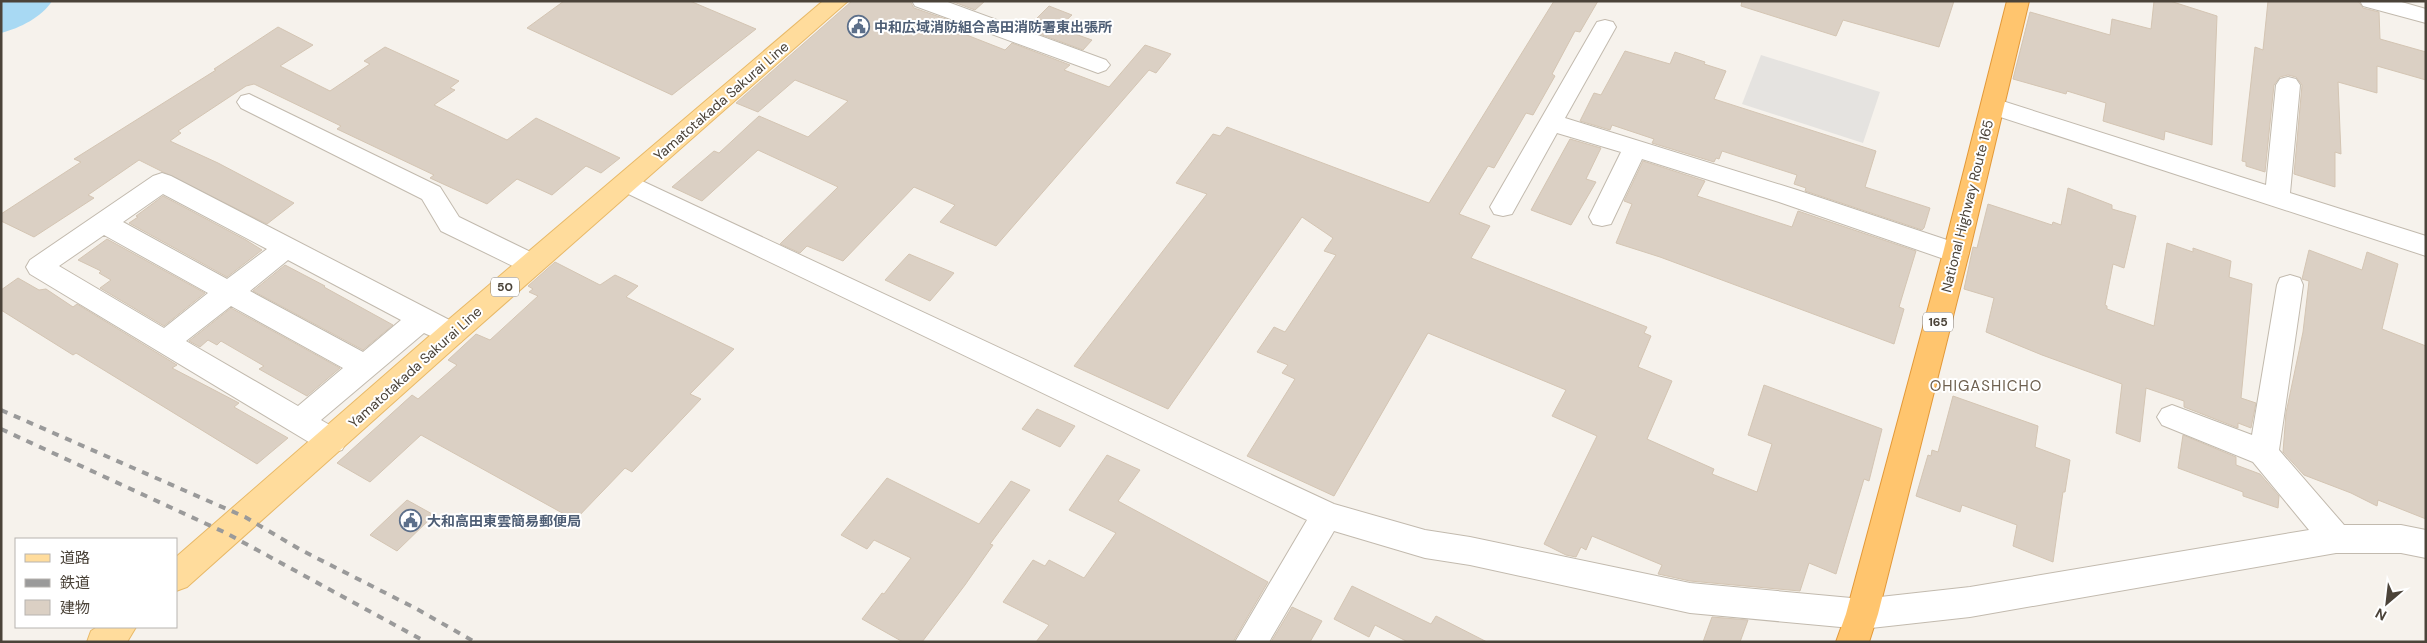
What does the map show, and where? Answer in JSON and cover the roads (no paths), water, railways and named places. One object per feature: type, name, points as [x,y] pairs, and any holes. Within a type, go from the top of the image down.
[{"type":"highway","name":"National Highway Route 165","points":[[1857,628],[1956,253],[2018,1]]},
{"type":"main road","name":"Yamatotakada Sakurai Line","points":[[178,575],[451,334],[837,1]]},
{"type":"main road","points":[[102,642],[119,628]]},
{"type":"street","points":[[923,1],[1098,65]]},
{"type":"street","points":[[2371,1],[2426,16]]},
{"type":"street","points":[[1503,207],[1605,27]]},
{"type":"street","points":[[2277,198],[2288,85]]},
{"type":"street","points":[[249,102],[431,193],[450,224],[532,264]]},
{"type":"street","points":[[1993,106],[2426,246]]},
{"type":"street","points":[[1551,122],[1788,196],[1956,253]]},
{"type":"street","points":[[1602,217],[1635,148]]},
{"type":"street","points":[[332,441],[40,267],[162,182],[451,334]]},
{"type":"street","points":[[626,182],[1327,515],[1425,544],[1470,551],[1690,598],[1857,628],[1970,602],[2336,538],[2401,539],[2426,544]]},
{"type":"street","points":[[103,223],[364,367]]},
{"type":"street","points":[[165,342],[286,248]]},
{"type":"street","points":[[2264,453],[2290,284]]},
{"type":"street","points":[[300,421],[422,319]]},
{"type":"street","points":[[2172,417],[2264,453],[2336,538]]},
{"type":"street","points":[[1251,642],[1327,515]]},
{"type":"waterway","points":[[1,20],[33,1]]},
{"type":"railway","points":[[1,410],[245,517],[301,550],[415,608],[475,642]]},
{"type":"railway","points":[[1,429],[226,533],[426,642]]},
{"type":"place","name":"中和広域消防組合高田消防署東出張所","points":[[858,27]]},
{"type":"place","name":"大和高田東雲簡易郵便局","points":[[411,521]]},
{"type":"district","name":"OHIGASHICHO","points":[[1986,386]]}]
